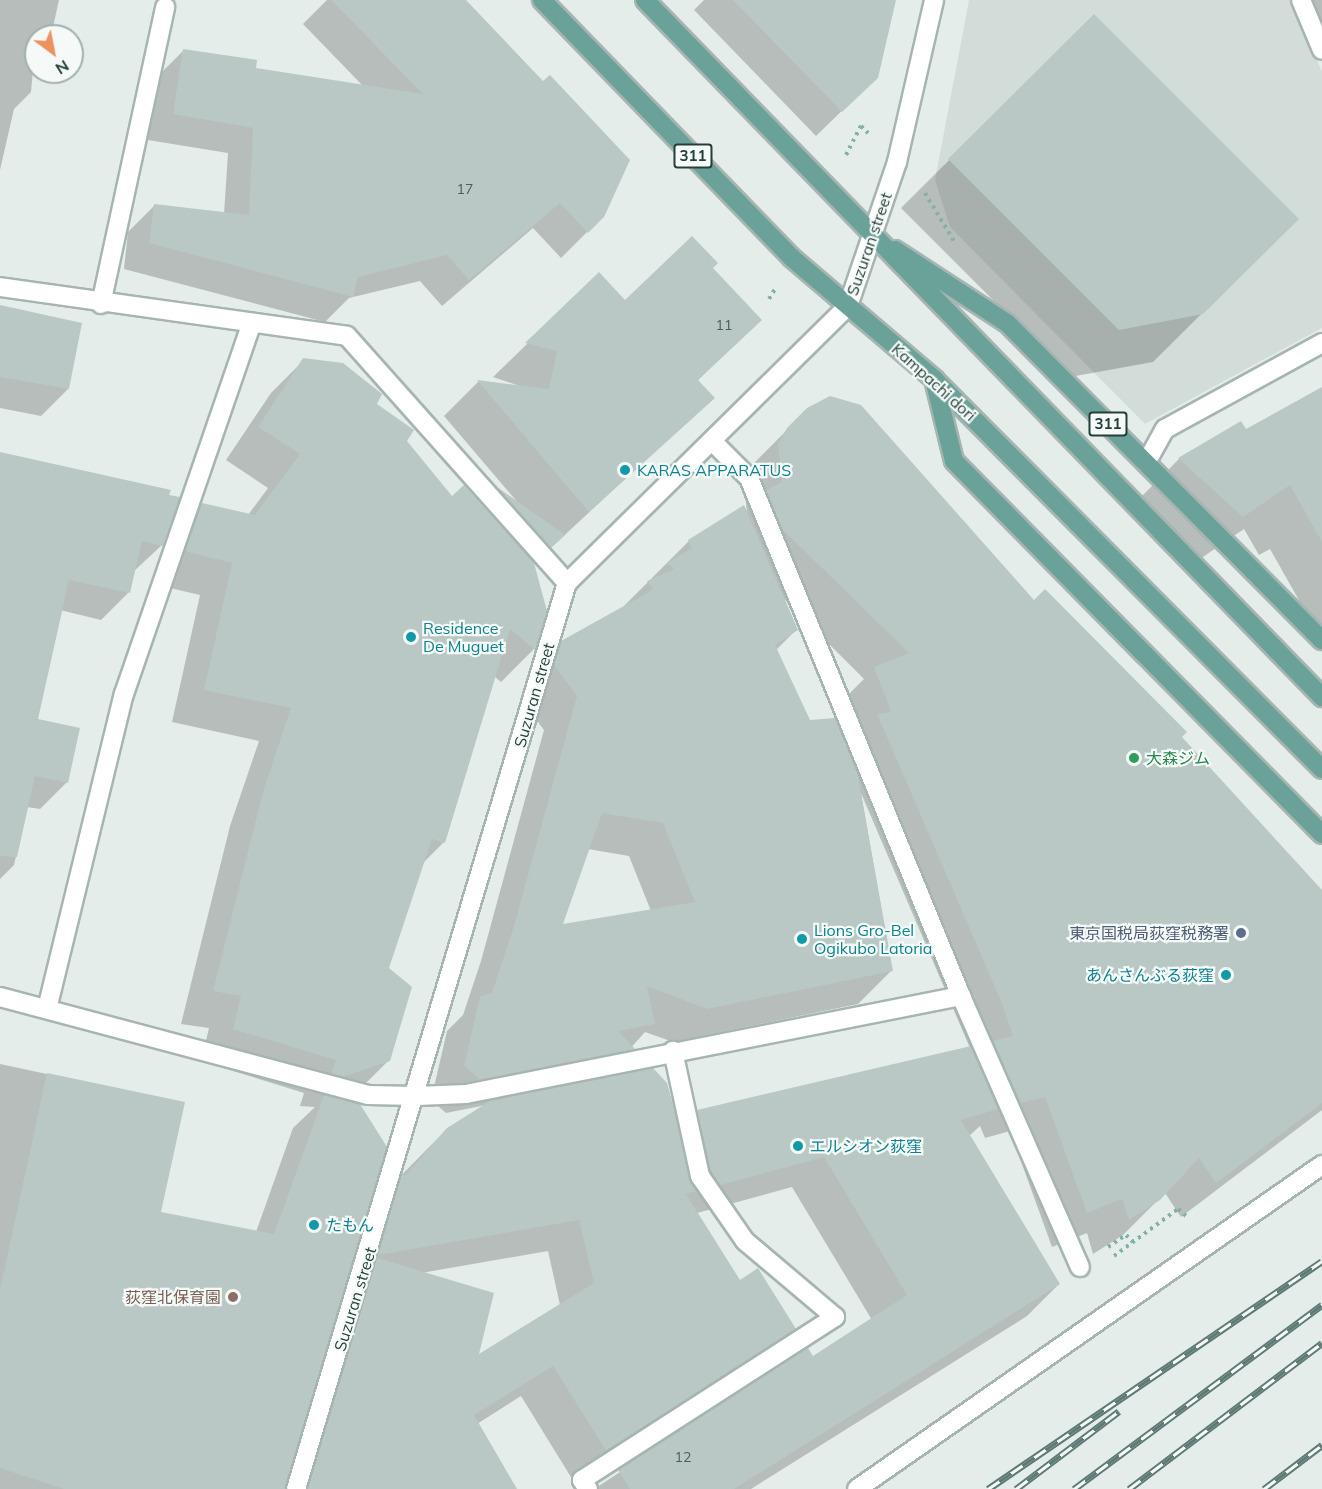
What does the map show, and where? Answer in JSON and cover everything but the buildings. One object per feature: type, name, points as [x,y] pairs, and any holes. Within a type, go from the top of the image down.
[{"type":"main road","name":"Kampachi dori","points":[[542,0],[792,258],[933,379],[1322,769]]},
{"type":"main road","name":"311","points":[[645,0],[1322,697]]},
{"type":"main road","name":"311","points":[[871,235],[1007,323],[1322,640]]},
{"type":"main road","points":[[933,379],[954,461],[1322,834]]},
{"type":"street","name":"Suzuran street","points":[[296,1489],[417,1096],[567,583],[848,306],[897,162],[934,0]]},
{"type":"street","points":[[1301,0],[1322,50]]},
{"type":"street","points":[[101,304],[165,7]]},
{"type":"street","points":[[0,288],[101,304],[347,336],[567,583]]},
{"type":"street","points":[[46,1009],[124,694],[252,323]]},
{"type":"street","points":[[1146,463],[1165,429],[1322,343]]},
{"type":"street","points":[[712,441],[749,478],[961,996],[1080,1267]]},
{"type":"street","points":[[0,997],[368,1095],[417,1096],[466,1094],[961,996]]},
{"type":"street","points":[[588,1489],[582,1480],[835,1317],[745,1241],[700,1176],[674,1051]]},
{"type":"street","points":[[857,1489],[1322,1165]]},
{"type":"path","points":[[1133,1242],[1178,1209],[1186,1216]]},
{"type":"shaded area","points":[[969,0],[1291,0],[1322,72],[1322,328],[1145,424],[950,227],[935,180]]},
{"type":"railway","points":[[988,1489],[1322,1261]]},
{"type":"railway","points":[[1074,1489],[1322,1305]]},
{"type":"railway","points":[[1129,1489],[1322,1343]]},
{"type":"railway","points":[[1016,1489],[1119,1411]]},
{"type":"railway","points":[[1264,1489],[1322,1445]]},
{"type":"place","name":"KARAS APPARATUS","points":[[625,470]]},
{"type":"place","name":"Residence De Muguet","points":[[411,637]]},
{"type":"place","name":"大森ジム","points":[[1134,758]]},
{"type":"place","name":"東京国税局荻窪税務署","points":[[1241,933]]},
{"type":"place","name":"Lions Gro-Bel Ogikubo Latoria","points":[[802,939]]},
{"type":"place","name":"あんさんぶる荻窪","points":[[1226,975]]},
{"type":"place","name":"エルシオン荻窪","points":[[798,1146]]},
{"type":"place","name":"たもん","points":[[314,1225]]},
{"type":"place","name":"荻窪北保育園","points":[[233,1297]]}]
